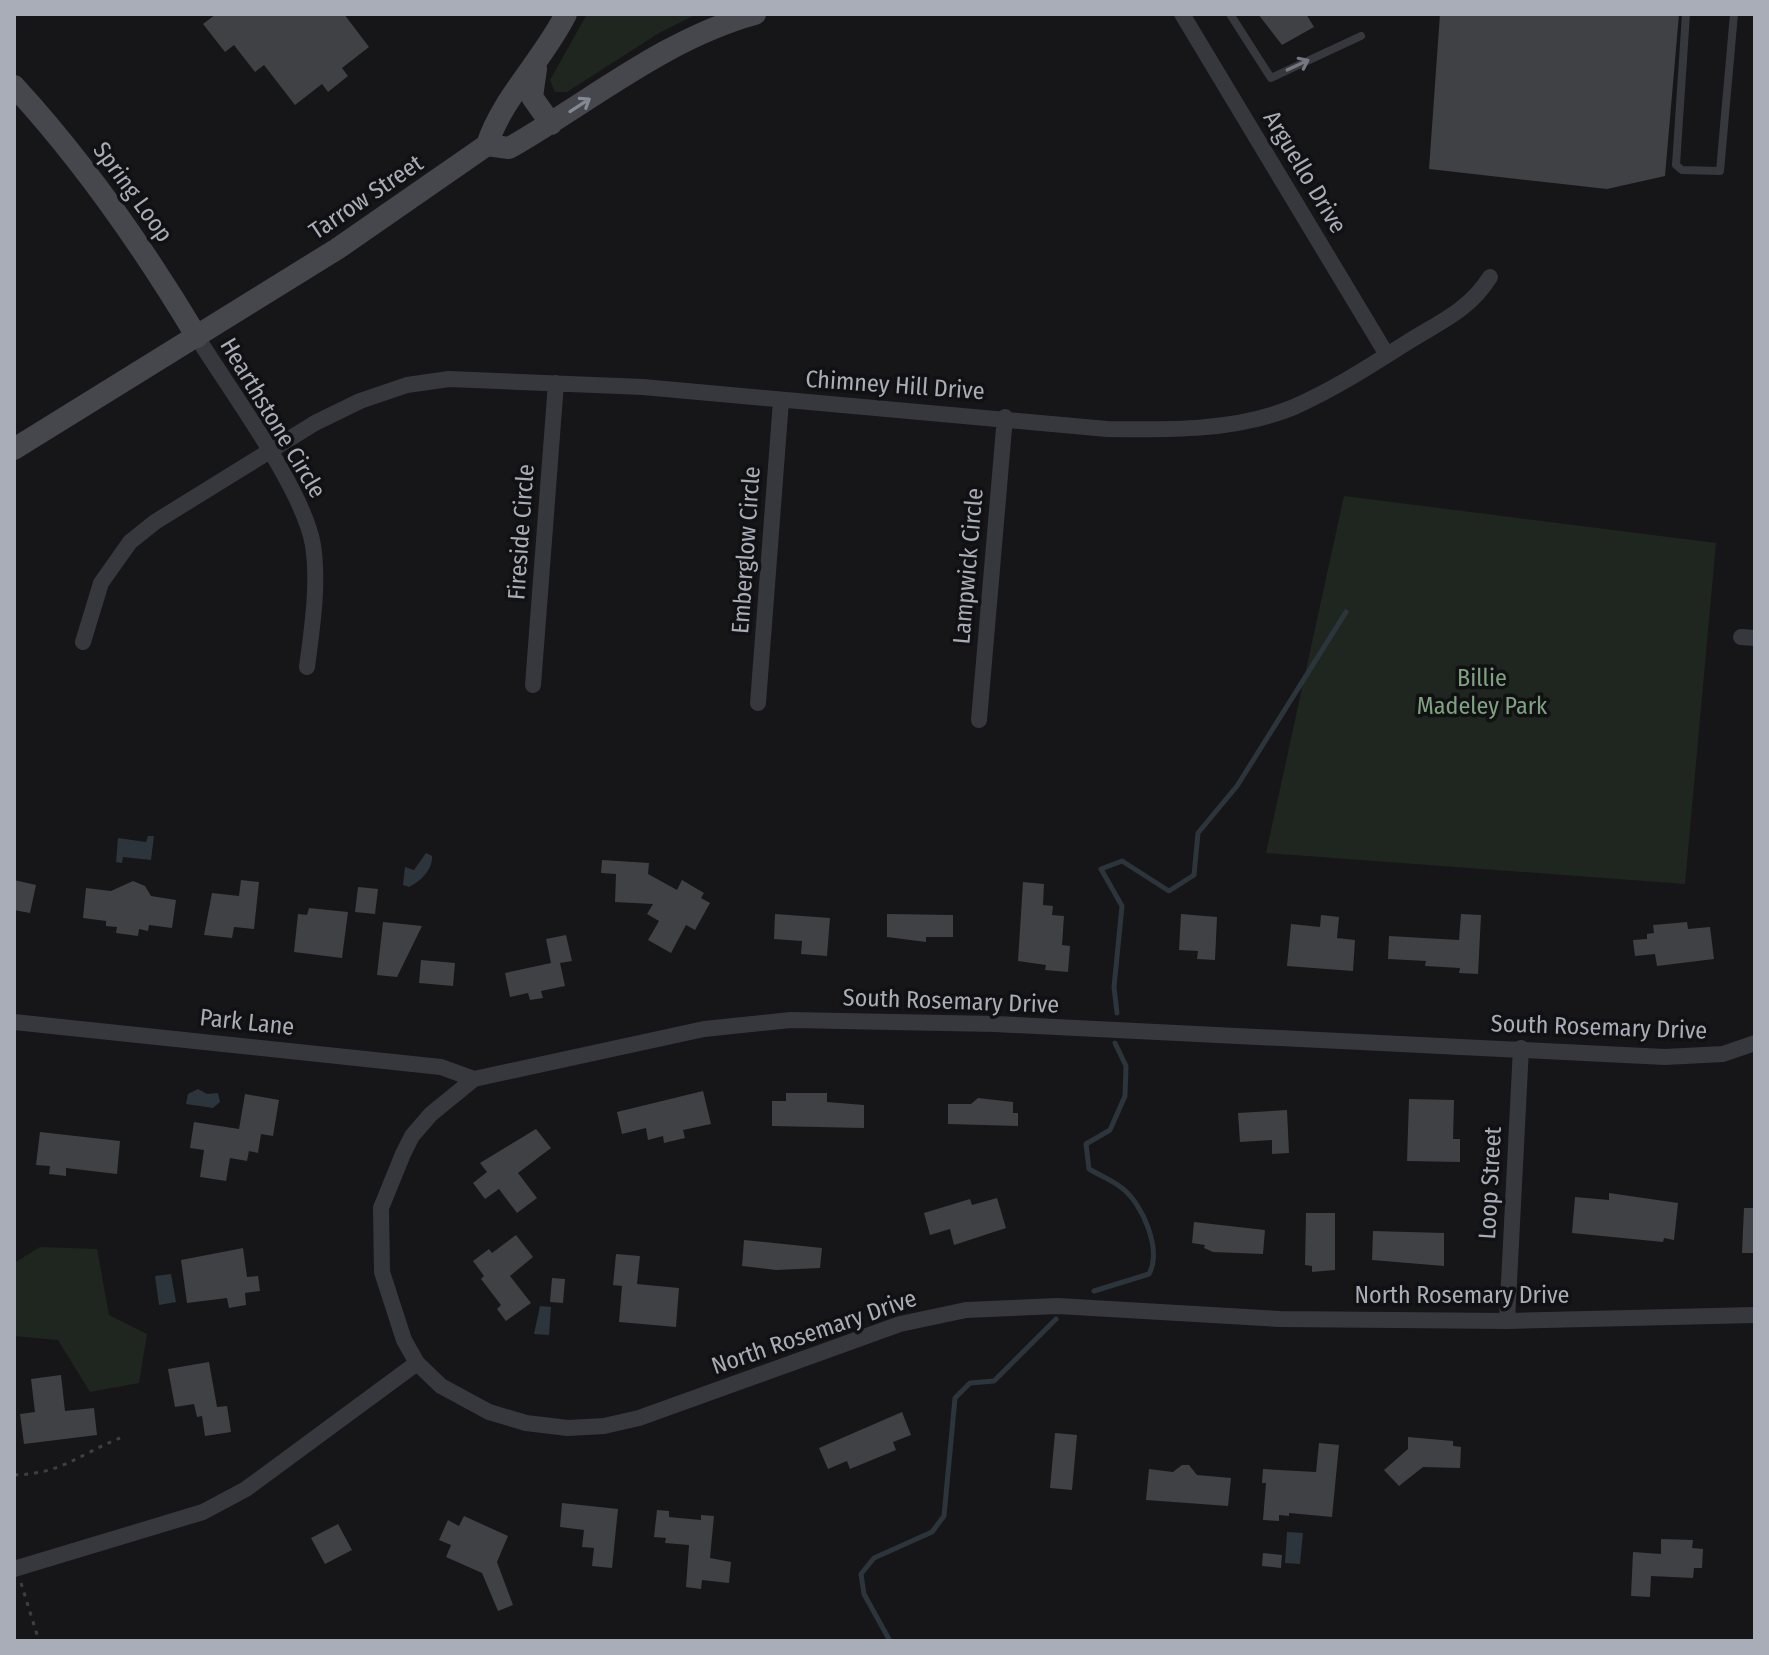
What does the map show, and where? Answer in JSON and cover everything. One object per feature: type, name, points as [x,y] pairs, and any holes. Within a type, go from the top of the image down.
[{"type":"main road","points":[[487,145],[496,118],[538,64],[566,14]]},
{"type":"main road","name":"Tarrow Street","points":[[14,449],[377,223],[487,145],[509,148],[678,44],[711,28],[755,14]]},
{"type":"main road","points":[[538,64],[532,97],[551,124]]},
{"type":"main road","name":"Spring Loop","points":[[14,86],[84,166],[128,226],[197,337]]},
{"type":"street","name":"Arguello Drive","points":[[1182,14],[1387,355]]},
{"type":"street","name":"Chimney Hill Drive","points":[[83,642],[101,583],[130,542],[268,451],[360,401],[407,385],[449,379],[556,383],[1005,417],[1107,429],[1175,430],[1233,423],[1292,408],[1387,355],[1475,300],[1490,277]]},
{"type":"street","name":"Hearthstone Circle","points":[[197,337],[295,498],[313,545],[314,610],[307,667]]},
{"type":"street","name":"Fireside Circle","points":[[533,685],[556,383]]},
{"type":"street","name":"Emberglow Circle","points":[[758,703],[781,401]]},
{"type":"street","name":"Lampwick Circle","points":[[979,720],[1005,417]]},
{"type":"street","name":"South Rosemary Drive","points":[[417,1363],[397,1321],[382,1272],[381,1208],[412,1136],[431,1114],[474,1079],[704,1029],[791,1020],[995,1024],[1665,1057],[1723,1054],[1755,1043]]},
{"type":"street","name":"Park Lane","points":[[14,1022],[441,1067],[474,1079]]},
{"type":"street","name":"Loop Street","points":[[1507,1321],[1521,1048]]},
{"type":"street","name":"North Rosemary Drive","points":[[417,1363],[441,1386],[489,1412],[548,1427],[588,1428],[639,1418],[900,1324],[966,1310],[1058,1306],[1280,1319],[1507,1321],[1755,1315]]},
{"type":"street","points":[[15,1568],[203,1512],[246,1489],[417,1363]]},
{"type":"lane","points":[[1230,14],[1271,78],[1361,36]]},
{"type":"lane","points":[[1686,14],[1676,165],[1682,170],[1720,171],[1734,14]]},
{"type":"path","points":[[14,1475],[53,1472],[87,1451],[120,1438]]},
{"type":"path","points":[[15,1568],[39,1641]]},
{"type":"green space","points":[[587,14],[697,14],[659,33],[567,92],[555,92],[550,80]]},
{"type":"green space","name":"Billie Madeley Park","points":[[1344,496],[1716,543],[1685,884],[1266,853]]},
{"type":"green space","points":[[40,1247],[97,1249],[109,1315],[147,1334],[139,1383],[90,1392],[58,1340],[14,1336],[14,1263]]},
{"type":"shaded area","points":[[148,836],[154,836],[151,860],[123,857],[122,863],[116,862],[118,838],[146,842]]},
{"type":"shaded area","points":[[426,853],[432,856],[426,874],[409,887],[403,885],[405,867],[414,870]]},
{"type":"shaded area","points":[[198,1089],[207,1094],[218,1093],[220,1102],[213,1108],[186,1104],[188,1094]]},
{"type":"shaded area","points":[[171,1274],[176,1302],[159,1305],[155,1276]]},
{"type":"shaded area","points":[[540,1306],[551,1307],[549,1335],[534,1334]]},
{"type":"shaded area","points":[[1287,1532],[1303,1533],[1300,1564],[1285,1563]]},
{"type":"building","points":[[216,14],[344,14],[369,47],[342,68],[348,76],[328,92],[322,84],[295,105],[264,65],[255,72],[234,45],[225,52],[203,24]]},
{"type":"building","points":[[1258,14],[1306,14],[1314,27],[1282,45]]},
{"type":"building","points":[[1440,14],[1679,14],[1665,176],[1607,189],[1429,169]]},
{"type":"building","points":[[602,860],[649,863],[648,874],[677,890],[682,880],[704,893],[701,898],[710,903],[695,930],[686,925],[671,953],[648,940],[659,921],[647,914],[653,904],[615,902],[616,874],[601,873]]},
{"type":"building","points":[[14,880],[36,885],[30,913],[14,910]]},
{"type":"building","points":[[241,880],[259,882],[254,929],[234,927],[232,938],[204,935],[212,893],[239,896]]},
{"type":"building","points":[[133,881],[145,886],[151,896],[176,900],[172,928],[149,925],[148,931],[139,929],[138,936],[116,933],[117,927],[106,926],[106,921],[83,918],[86,888],[111,891]]},
{"type":"building","points":[[1023,882],[1044,884],[1043,905],[1053,906],[1052,915],[1064,916],[1062,945],[1070,946],[1068,972],[1045,970],[1046,965],[1018,961]]},
{"type":"building","points":[[358,887],[378,889],[375,914],[355,912]]},
{"type":"building","points":[[309,908],[348,912],[342,958],[294,952],[298,914],[307,915]]},
{"type":"building","points":[[775,914],[830,918],[827,956],[801,954],[802,941],[774,939]]},
{"type":"building","points":[[887,914],[953,915],[953,937],[926,937],[926,942],[887,937]]},
{"type":"building","points":[[1181,914],[1217,917],[1215,960],[1197,959],[1198,951],[1179,950]]},
{"type":"building","points":[[1461,914],[1481,915],[1478,974],[1459,973],[1460,968],[1425,966],[1426,961],[1388,959],[1389,936],[1459,940]]},
{"type":"building","points":[[1321,915],[1339,917],[1337,938],[1355,940],[1353,971],[1287,966],[1291,924],[1320,927]]},
{"type":"building","points":[[383,922],[422,926],[397,977],[377,975]]},
{"type":"building","points":[[1687,922],[1688,929],[1710,927],[1714,959],[1657,966],[1655,954],[1635,956],[1633,940],[1647,939],[1647,934],[1654,933],[1653,925]]},
{"type":"building","points":[[566,935],[572,961],[560,963],[565,986],[541,991],[543,998],[530,1000],[528,993],[510,997],[505,973],[551,963],[546,939]]},
{"type":"building","points":[[421,960],[455,963],[453,986],[419,983]]},
{"type":"building","points":[[703,1091],[711,1124],[683,1130],[685,1138],[664,1143],[663,1136],[648,1140],[646,1128],[622,1134],[617,1112]]},
{"type":"building","points":[[786,1093],[827,1093],[827,1102],[864,1105],[864,1128],[772,1126],[772,1101],[786,1101]]},
{"type":"building","points":[[245,1094],[279,1100],[273,1136],[261,1134],[258,1153],[249,1151],[247,1161],[230,1158],[226,1181],[200,1177],[204,1150],[190,1148],[194,1122],[239,1129]]},
{"type":"building","points":[[978,1098],[1013,1102],[1013,1113],[1018,1113],[1018,1126],[948,1124],[948,1104],[971,1104]]},
{"type":"building","points":[[1409,1099],[1454,1100],[1453,1139],[1460,1139],[1460,1162],[1407,1161]]},
{"type":"building","points":[[1287,1110],[1289,1153],[1272,1154],[1272,1140],[1240,1142],[1238,1113]]},
{"type":"building","points":[[536,1129],[551,1148],[518,1173],[537,1198],[517,1213],[499,1189],[485,1199],[473,1183],[487,1172],[480,1163]]},
{"type":"building","points":[[40,1132],[120,1141],[117,1174],[66,1168],[66,1176],[49,1174],[50,1166],[36,1165]]},
{"type":"building","points":[[1609,1193],[1678,1203],[1674,1240],[1664,1238],[1663,1242],[1572,1233],[1575,1197],[1609,1200]]},
{"type":"building","points":[[997,1198],[1006,1228],[954,1245],[950,1229],[930,1235],[924,1213],[970,1199],[972,1205]]},
{"type":"building","points":[[1744,1208],[1755,1208],[1755,1253],[1742,1253]]},
{"type":"building","points":[[1306,1213],[1335,1213],[1335,1270],[1312,1272],[1312,1266],[1305,1265]]},
{"type":"building","points":[[1194,1222],[1265,1230],[1263,1254],[1213,1252],[1204,1248],[1205,1245],[1192,1243]]},
{"type":"building","points":[[1373,1231],[1444,1233],[1444,1266],[1372,1260]]},
{"type":"building","points":[[516,1235],[533,1257],[510,1276],[531,1303],[506,1321],[497,1309],[501,1305],[481,1279],[484,1276],[473,1261],[489,1249],[492,1253]]},
{"type":"building","points":[[744,1240],[822,1248],[820,1268],[776,1270],[742,1266]]},
{"type":"building","points":[[243,1248],[247,1277],[258,1276],[260,1291],[245,1293],[246,1305],[229,1308],[227,1298],[187,1303],[181,1260]]},
{"type":"building","points":[[616,1254],[640,1256],[637,1284],[679,1288],[676,1327],[619,1322],[622,1286],[613,1285]]},
{"type":"building","points":[[552,1278],[565,1279],[563,1303],[550,1302]]},
{"type":"building","points":[[209,1362],[217,1407],[227,1406],[231,1432],[205,1436],[202,1416],[197,1417],[194,1404],[175,1407],[168,1369]]},
{"type":"building","points":[[61,1375],[65,1411],[94,1408],[97,1435],[24,1444],[20,1414],[35,1412],[31,1379]]},
{"type":"building","points":[[902,1412],[911,1435],[893,1442],[896,1450],[850,1469],[847,1461],[828,1469],[819,1448]]},
{"type":"building","points":[[1055,1433],[1077,1435],[1072,1490],[1050,1488]]},
{"type":"building","points":[[1408,1437],[1453,1441],[1453,1446],[1461,1447],[1460,1468],[1423,1467],[1399,1486],[1384,1470],[1408,1449]]},
{"type":"building","points":[[1319,1443],[1339,1445],[1332,1517],[1289,1513],[1289,1516],[1279,1515],[1279,1521],[1263,1520],[1266,1483],[1262,1483],[1263,1469],[1316,1472]]},
{"type":"building","points":[[1182,1465],[1189,1465],[1197,1475],[1231,1478],[1228,1506],[1146,1500],[1149,1469],[1173,1472]]},
{"type":"building","points":[[562,1503],[618,1509],[612,1568],[592,1566],[594,1548],[582,1547],[584,1530],[560,1527]]},
{"type":"building","points":[[657,1510],[669,1511],[669,1517],[701,1520],[701,1515],[714,1516],[710,1558],[731,1562],[729,1583],[702,1580],[701,1589],[686,1587],[689,1545],[665,1543],[666,1538],[654,1537]]},
{"type":"building","points":[[464,1516],[508,1536],[497,1562],[513,1605],[498,1611],[482,1573],[446,1557],[451,1545],[439,1540],[448,1520],[459,1526]]},
{"type":"building","points":[[338,1524],[352,1550],[325,1564],[311,1538]]},
{"type":"building","points":[[1661,1539],[1693,1540],[1692,1548],[1703,1549],[1702,1568],[1694,1568],[1693,1578],[1651,1576],[1650,1597],[1631,1596],[1633,1552],[1661,1554]]},
{"type":"building","points":[[1263,1553],[1282,1555],[1281,1568],[1262,1566]]},
{"type":"waterway","points":[[1117,1013],[1114,987],[1122,906],[1101,869],[1122,861],[1169,891],[1194,875],[1198,833],[1237,786],[1346,612]]},
{"type":"waterway","points":[[1094,1291],[1149,1274],[1153,1253],[1148,1228],[1130,1195],[1089,1169],[1086,1144],[1110,1130],[1125,1096],[1126,1066],[1115,1043]]},
{"type":"waterway","points":[[890,1641],[864,1594],[861,1574],[874,1558],[932,1532],[944,1516],[955,1398],[970,1383],[994,1381],[1056,1319]]}]
